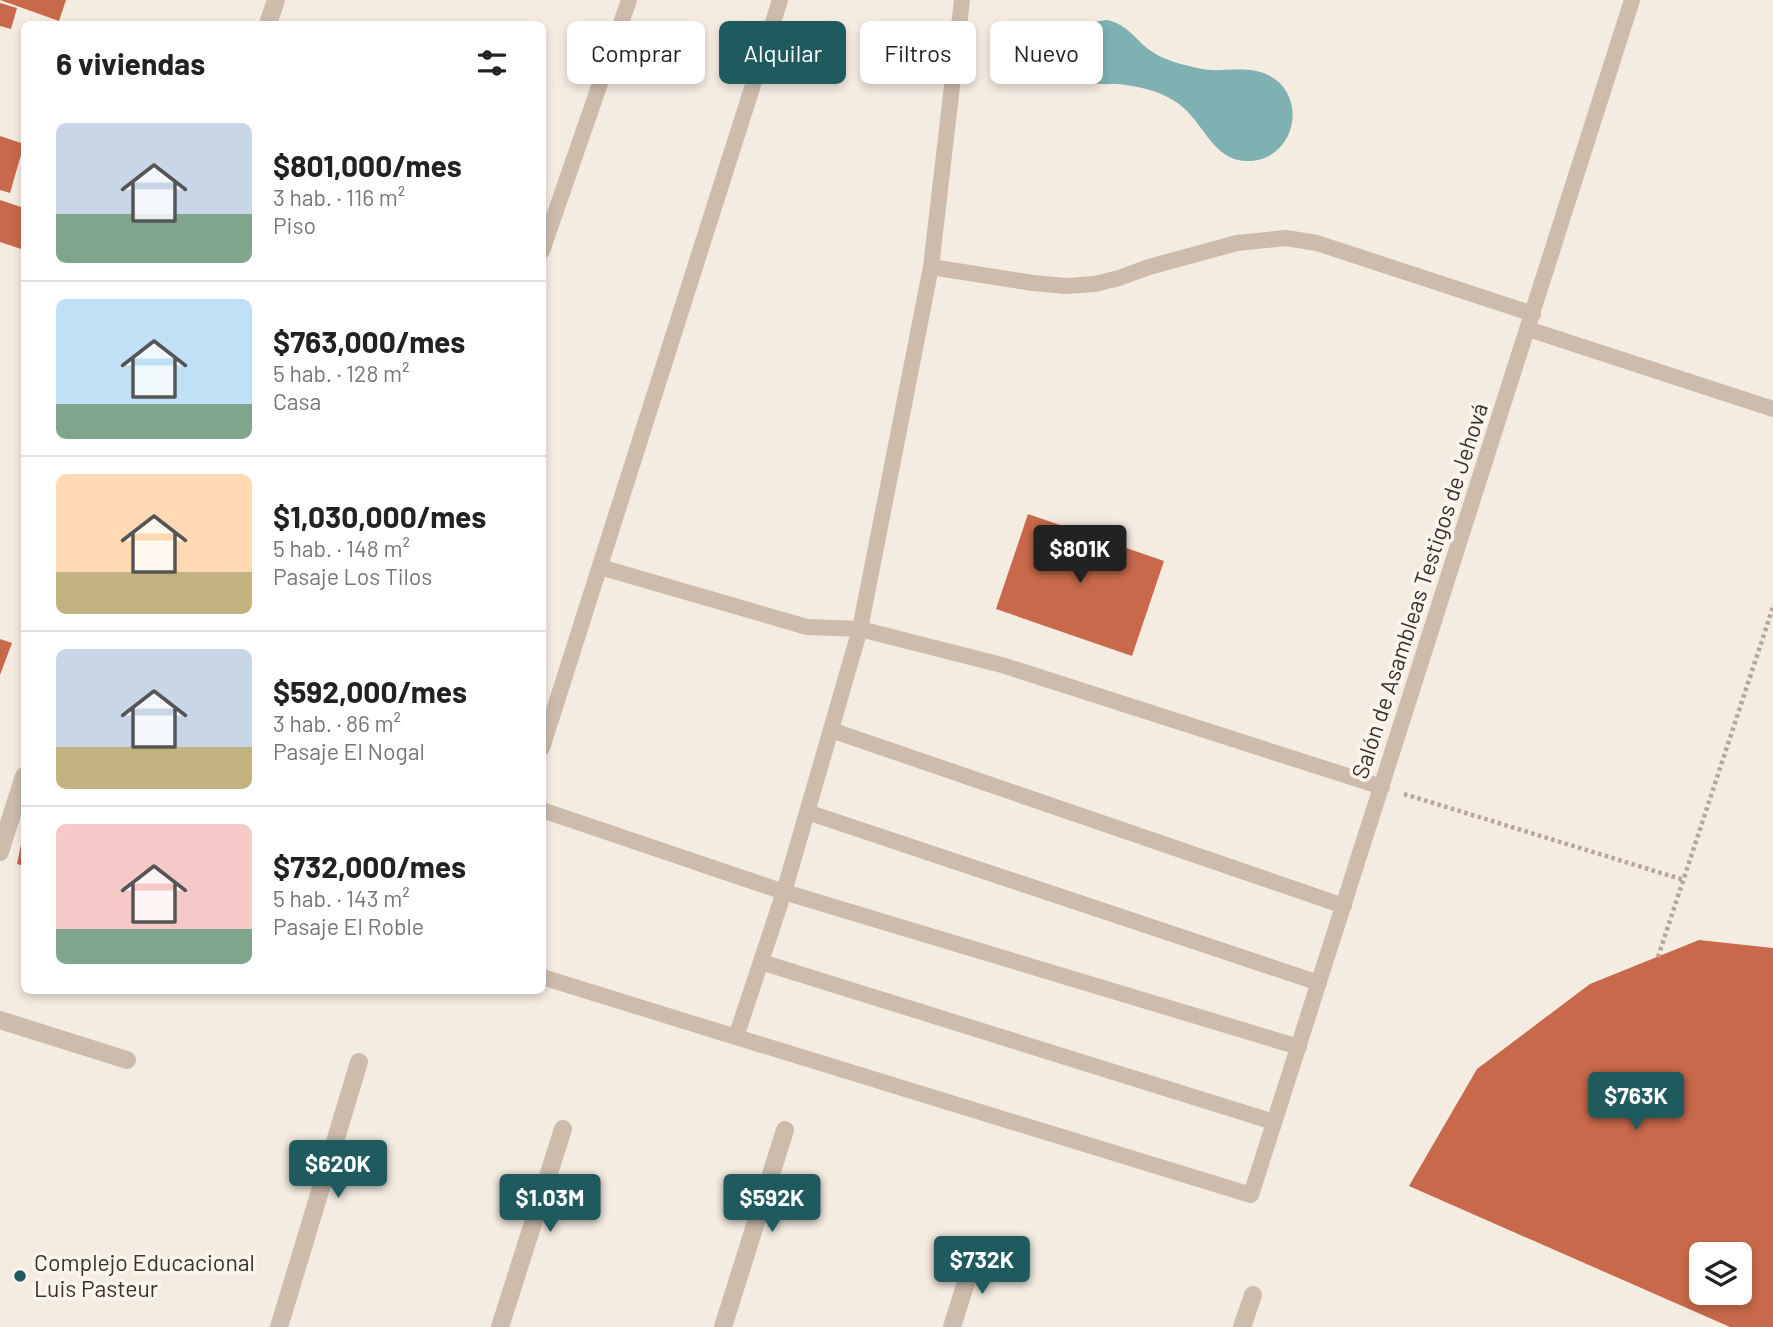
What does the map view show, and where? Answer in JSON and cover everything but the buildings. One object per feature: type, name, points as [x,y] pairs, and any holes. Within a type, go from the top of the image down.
[{"type":"street","points":[[269,21],[276,0]]},
{"type":"street","points":[[0,852],[4,825],[21,783]]},
{"type":"street","points":[[0,1020],[127,1060]]},
{"type":"street","points":[[279,1327],[359,1062]]},
{"type":"street","points":[[500,1327],[563,1129]]},
{"type":"street","points":[[723,1327],[785,1130]]},
{"type":"street","points":[[952,1327],[975,1254]]},
{"type":"street","points":[[1242,1327],[1253,1295]]},
{"type":"lane","points":[[546,239],[629,0]]},
{"type":"lane","points":[[546,736],[780,0]]},
{"type":"lane","points":[[546,978],[736,1037],[784,892],[860,629],[931,267],[962,0]]},
{"type":"lane","name":"Salón de Asambleas Testigos de Jehová","points":[[736,1037],[1251,1195],[1632,0]]},
{"type":"lane","points":[[931,267],[1066,286],[1095,284],[1237,243],[1286,238],[1326,246],[1773,409]]},
{"type":"lane","points":[[600,567],[807,628],[860,629],[1002,665],[1381,787]]},
{"type":"lane","points":[[831,730],[1344,906]]},
{"type":"lane","points":[[546,811],[784,892],[1298,1047]]},
{"type":"lane","points":[[807,812],[1319,984]]},
{"type":"lane","points":[[761,962],[1274,1122]]},
{"type":"path","points":[[1658,957],[1773,607]]},
{"type":"path","points":[[1381,787],[1684,880]]},
{"type":"water","points":[[1102,21],[1115,22],[1148,49],[1174,62],[1205,69],[1247,70],[1268,75],[1281,85],[1289,97],[1293,111],[1286,139],[1277,151],[1264,158],[1248,161],[1235,159],[1216,147],[1192,117],[1173,100],[1146,89],[1103,84]]},
{"type":"place","name":"Complejo Educacional Luis Pasteur","points":[[20,1276]]}]
